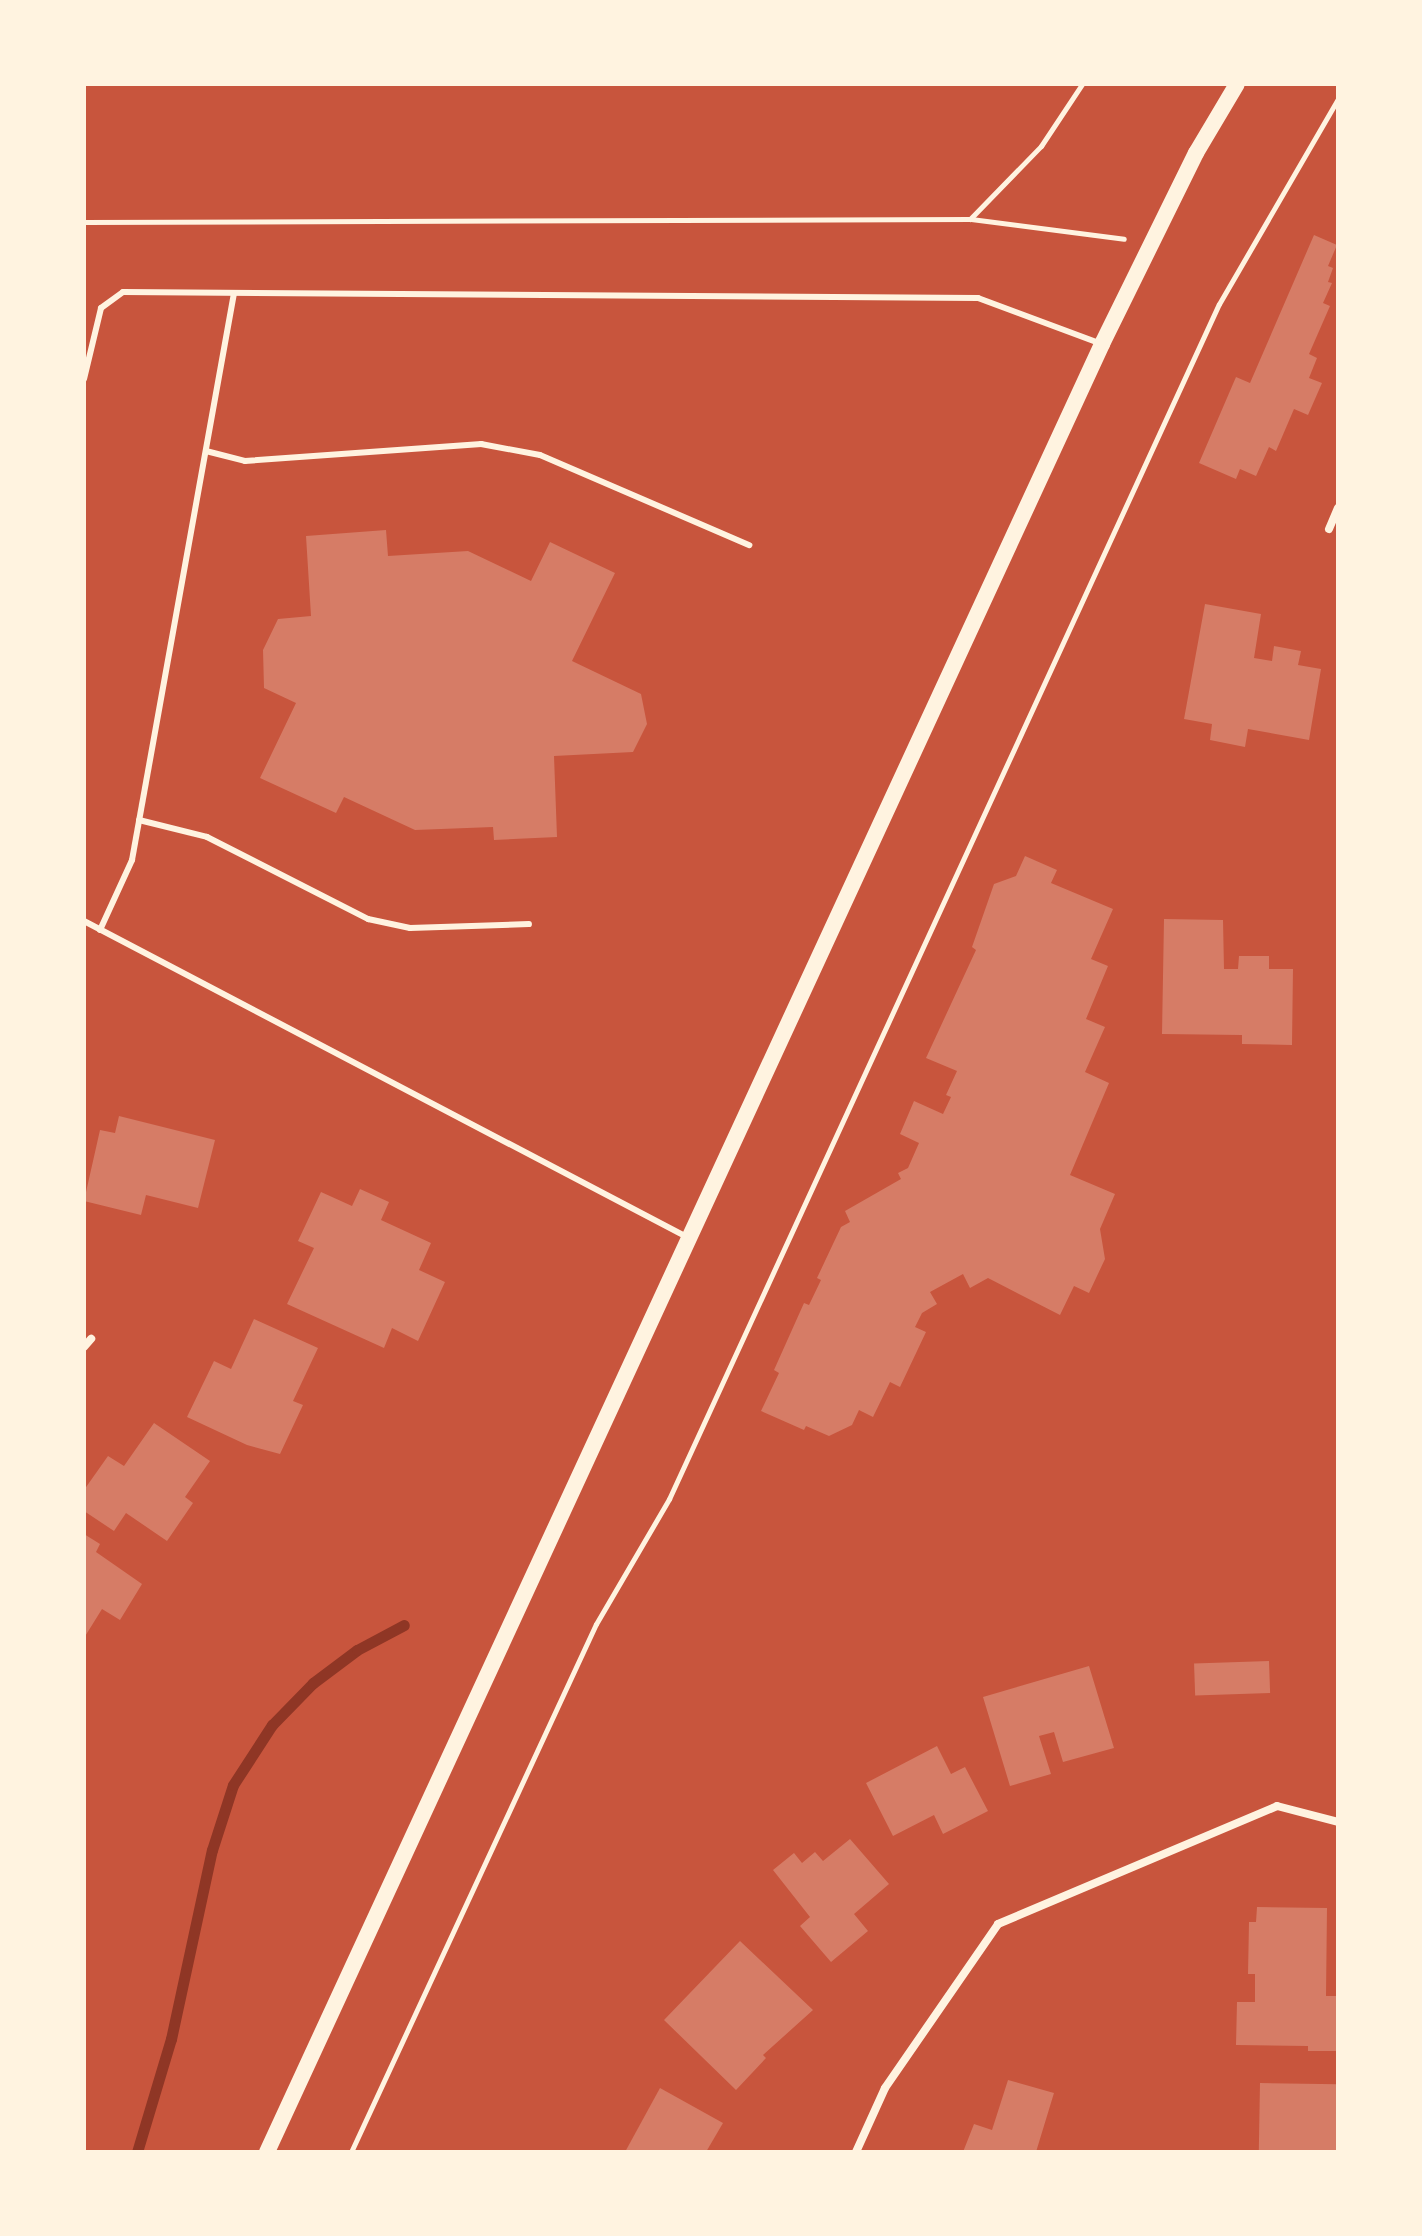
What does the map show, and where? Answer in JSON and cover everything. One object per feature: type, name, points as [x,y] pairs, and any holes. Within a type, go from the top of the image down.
[{"type":"main road","points":[[267,2152],[1102,344],[1196,153],[1237,84]]},
{"type":"street","points":[[1329,529],[1338,508]]},
{"type":"street","points":[[84,1347],[91,1339]]},
{"type":"street","points":[[856,2152],[885,2088],[998,1924],[1277,1806],[1338,1822]]},
{"type":"lane","points":[[84,379],[101,308],[123,292],[978,298],[1102,344]]},
{"type":"lane","points":[[100,930],[132,860],[234,293]]},
{"type":"lane","points":[[206,451],[245,461],[481,444],[540,455],[749,545]]},
{"type":"lane","points":[[139,820],[207,837],[368,919],[410,928],[529,924]]},
{"type":"lane","points":[[84,921],[688,1237]]},
{"type":"path","points":[[970,219],[1041,146],[1082,84]]},
{"type":"path","points":[[351,2152],[596,1624],[682,1470],[1219,304],[1338,99]]},
{"type":"path","points":[[84,222],[970,219],[1151,243]]},
{"type":"building","points":[[1314,235],[1337,245],[1328,266],[1333,268],[1328,282],[1332,283],[1323,303],[1330,306],[1309,354],[1317,358],[1309,378],[1322,383],[1308,415],[1294,409],[1276,451],[1269,447],[1256,476],[1240,469],[1236,479],[1199,463],[1236,377],[1250,383]]},
{"type":"building","points":[[386,530],[388,556],[468,551],[531,581],[550,542],[615,573],[572,661],[641,694],[647,724],[633,752],[554,756],[557,837],[494,840],[493,827],[415,830],[344,797],[336,813],[260,778],[296,703],[264,688],[263,650],[278,619],[311,616],[306,536]]},
{"type":"building","points":[[1205,604],[1261,614],[1254,658],[1272,661],[1274,646],[1301,651],[1298,665],[1321,669],[1309,740],[1248,729],[1245,747],[1210,740],[1212,724],[1184,719]]},
{"type":"building","points":[[1025,856],[1057,870],[1051,883],[1113,909],[1091,959],[1108,966],[1086,1019],[1105,1027],[1085,1072],[1109,1083],[1070,1175],[1115,1194],[1100,1229],[1105,1259],[1089,1293],[1074,1286],[1060,1315],[988,1278],[970,1288],[963,1274],[930,1292],[937,1304],[922,1313],[915,1327],[926,1332],[900,1387],[890,1382],[873,1417],[859,1410],[852,1425],[829,1436],[806,1426],[804,1430],[761,1411],[779,1373],[774,1370],[804,1303],[809,1305],[821,1280],[817,1278],[841,1227],[850,1222],[845,1211],[901,1179],[898,1173],[908,1168],[919,1143],[900,1134],[914,1101],[943,1114],[951,1097],[946,1095],[957,1071],[926,1058],[976,950],[972,947],[994,884],[1016,876]]},
{"type":"building","points":[[1164,919],[1223,920],[1224,969],[1238,969],[1239,956],[1269,956],[1269,969],[1293,969],[1292,1045],[1242,1044],[1242,1035],[1162,1034]]},
{"type":"building","points":[[119,1116],[215,1140],[198,1208],[146,1195],[141,1215],[84,1201],[100,1130],[115,1133]]},
{"type":"building","points":[[360,1189],[389,1202],[381,1220],[431,1243],[419,1270],[445,1282],[418,1341],[392,1328],[384,1348],[287,1304],[314,1248],[298,1241],[321,1192],[352,1206]]},
{"type":"building","points":[[254,1319],[318,1348],[293,1401],[303,1405],[280,1454],[247,1445],[187,1417],[214,1361],[231,1369]]},
{"type":"building","points":[[154,1423],[210,1461],[185,1497],[193,1503],[167,1541],[126,1513],[114,1531],[84,1511],[84,1490],[108,1456],[124,1466]]},
{"type":"building","points":[[84,1534],[100,1544],[96,1552],[142,1584],[120,1620],[102,1609],[84,1638]]},
{"type":"building","points":[[1269,1661],[1270,1693],[1195,1696],[1194,1664]]},
{"type":"building","points":[[1089,1666],[1114,1748],[1063,1762],[1054,1732],[1039,1736],[1051,1774],[1010,1786],[983,1697]]},
{"type":"building","points":[[937,1746],[951,1774],[965,1767],[988,1811],[943,1834],[934,1815],[893,1836],[866,1783]]},
{"type":"building","points":[[850,1839],[889,1884],[854,1914],[868,1931],[831,1962],[800,1926],[810,1917],[773,1870],[794,1853],[802,1863],[815,1852],[823,1861]]},
{"type":"building","points":[[1257,1907],[1327,1908],[1326,1996],[1338,1996],[1338,2051],[1308,2051],[1308,2046],[1236,2045],[1237,2002],[1255,2002],[1255,1974],[1248,1974],[1249,1922],[1256,1922]]},
{"type":"building","points":[[740,1941],[813,2010],[763,2055],[766,2058],[736,2090],[664,2020]]},
{"type":"building","points":[[1008,2080],[1054,2093],[1036,2152],[963,2152],[974,2124],[992,2130]]},
{"type":"building","points":[[1260,2083],[1338,2084],[1337,2152],[1259,2152]]},
{"type":"building","points":[[660,2088],[723,2123],[706,2152],[625,2152]]},
{"type":"waterway","points":[[137,2152],[171,2039],[212,1850],[233,1785],[272,1725],[313,1683],[357,1650],[404,1625]]}]
